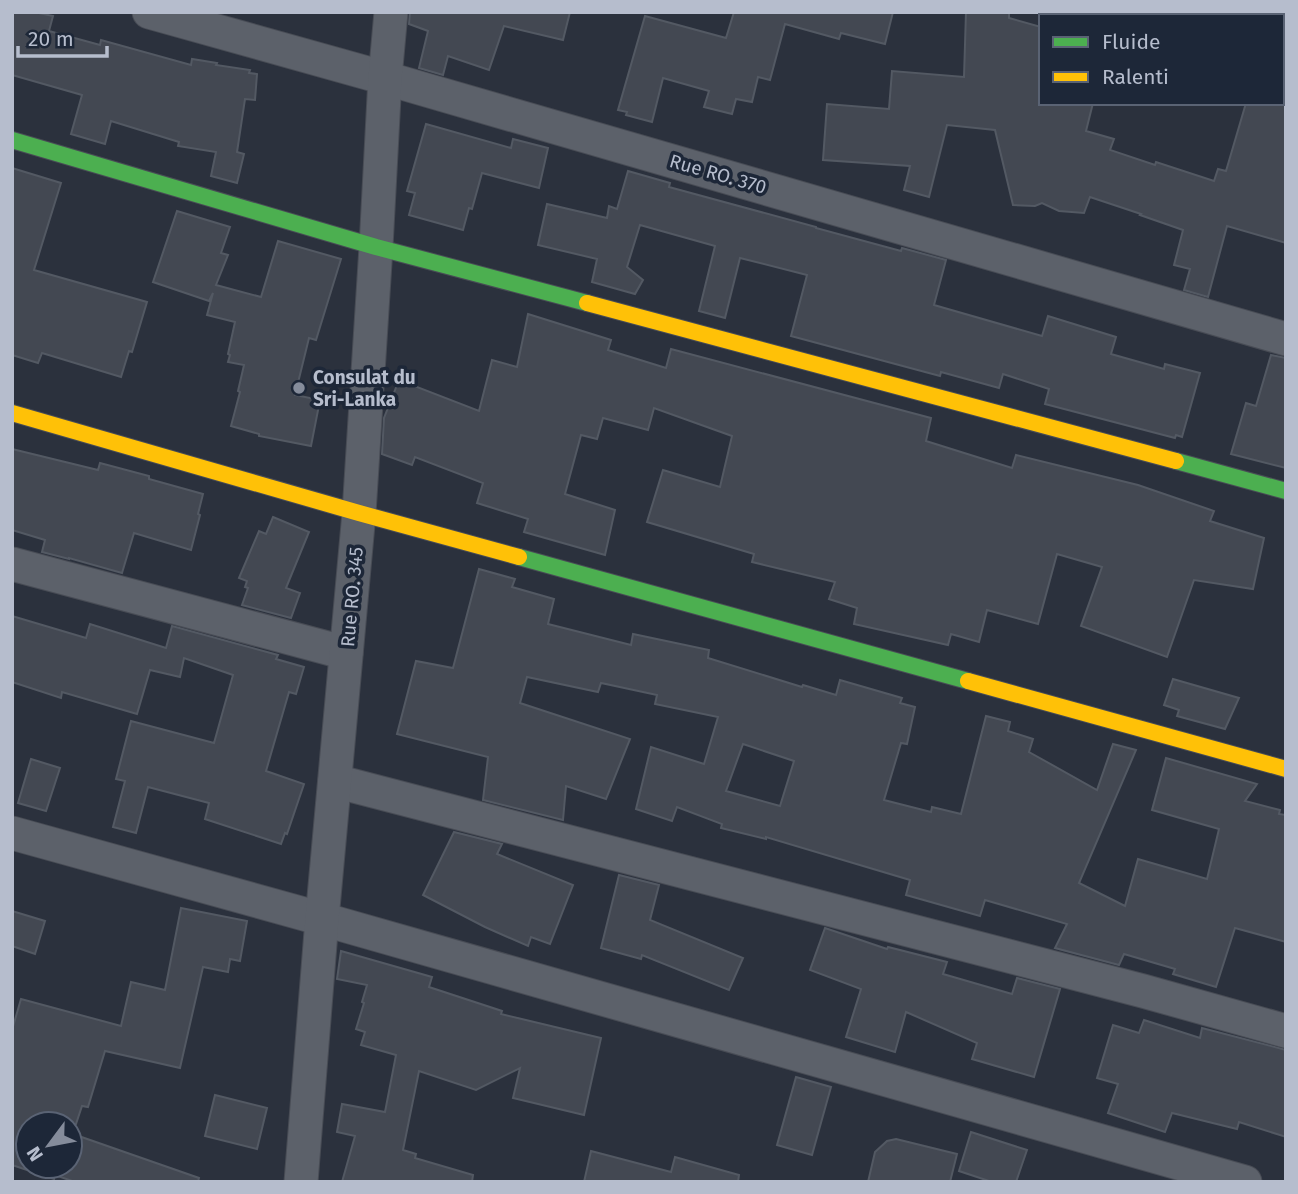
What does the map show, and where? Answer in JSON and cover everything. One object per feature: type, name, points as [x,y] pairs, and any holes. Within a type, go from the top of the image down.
[{"type":"street","name":"Rue RO. 370","points":[[149,12],[1286,339]]},
{"type":"street","name":"Rue RO. 345","points":[[301,1182],[359,513],[391,12]]},
{"type":"street","points":[[12,140],[376,247],[1286,491]]},
{"type":"street","points":[[12,413],[359,513],[1286,769]]},
{"type":"street","points":[[12,564],[346,653]]},
{"type":"street","points":[[335,780],[1286,1031]]},
{"type":"street","points":[[12,833],[1245,1182]]},
{"type":"building","points":[[12,12],[34,12],[53,16],[49,31],[100,45],[101,40],[191,65],[192,59],[250,70],[249,73],[257,74],[255,100],[245,99],[237,152],[244,154],[237,183],[211,176],[216,152],[178,146],[179,142],[111,121],[105,144],[71,134],[82,95],[12,75]]},
{"type":"building","points":[[410,12],[570,12],[563,40],[504,26],[489,70],[448,56],[443,75],[419,68],[428,31],[409,24]]},
{"type":"building","points":[[734,12],[893,12],[885,44],[841,33],[839,39],[785,24],[770,80],[758,77],[752,102],[736,99],[732,114],[704,107],[709,91],[663,78],[652,122],[618,110],[645,16],[726,38]]},
{"type":"building","points":[[966,12],[1009,12],[1009,18],[1039,26],[1039,105],[1092,105],[1086,131],[1114,139],[1110,150],[1214,181],[1218,169],[1226,171],[1245,105],[1286,103],[1286,243],[1227,226],[1208,297],[1184,290],[1190,269],[1174,265],[1183,230],[1090,197],[1084,213],[1059,211],[1042,203],[1035,206],[1013,205],[995,130],[947,125],[929,197],[904,190],[910,166],[823,160],[827,104],[889,109],[892,71],[964,77]]},
{"type":"building","points":[[426,124],[511,148],[513,139],[548,148],[539,188],[482,173],[463,230],[409,215],[415,193],[407,191]]},
{"type":"building","points":[[12,168],[61,183],[34,270],[147,302],[132,352],[129,351],[121,377],[42,353],[38,363],[12,355]]},
{"type":"building","points":[[628,171],[670,183],[669,187],[901,251],[902,248],[946,260],[934,305],[1042,336],[1048,316],[1116,337],[1111,354],[1164,369],[1165,364],[1200,373],[1182,437],[1176,435],[1175,438],[1045,404],[1049,389],[1003,374],[999,388],[941,372],[940,376],[791,336],[807,275],[740,258],[725,318],[699,311],[715,246],[640,225],[627,267],[643,280],[635,294],[592,282],[597,259],[538,245],[547,204],[607,218],[609,206],[617,209]]},
{"type":"building","points":[[177,211],[230,227],[221,253],[228,255],[216,285],[261,297],[278,241],[341,259],[316,340],[309,338],[295,395],[320,400],[311,446],[259,436],[231,426],[244,365],[228,362],[235,322],[207,315],[213,293],[209,301],[153,282]]},
{"type":"building","points":[[528,314],[611,340],[608,350],[666,368],[671,349],[931,418],[926,441],[1012,468],[1016,455],[1138,485],[1214,511],[1210,521],[1264,538],[1253,589],[1194,580],[1167,657],[1081,626],[1102,567],[1057,554],[1038,624],[987,610],[979,642],[951,634],[948,645],[854,624],[857,608],[829,599],[835,582],[752,562],[754,554],[647,522],[663,470],[720,487],[732,436],[654,408],[648,430],[603,418],[597,439],[581,435],[565,494],[615,510],[605,555],[524,532],[528,519],[477,503],[483,483],[415,457],[412,465],[382,454],[384,418],[399,380],[479,411],[492,360],[517,367]]},
{"type":"building","points":[[1271,355],[1286,358],[1286,468],[1231,454],[1246,403],[1256,406]]},
{"type":"building","points":[[12,449],[98,470],[100,463],[203,494],[191,550],[134,533],[122,573],[42,552],[45,540],[12,530]]},
{"type":"building","points":[[273,517],[309,532],[286,588],[300,593],[291,618],[242,605],[248,588],[245,587],[247,581],[239,578],[259,531],[266,534]]},
{"type":"building","points":[[479,569],[515,579],[512,587],[554,599],[548,624],[631,645],[633,634],[709,650],[708,658],[836,695],[840,680],[902,698],[900,703],[915,707],[907,744],[901,743],[884,800],[931,812],[932,807],[961,814],[986,716],[1010,722],[1008,731],[1033,739],[1029,752],[1097,790],[1113,744],[1136,750],[1079,883],[1125,906],[1138,859],[1207,879],[1219,829],[1152,810],[1166,758],[1257,784],[1245,801],[1280,810],[1279,814],[1286,815],[1286,942],[1235,928],[1216,987],[1173,974],[1175,969],[1124,954],[1119,965],[1055,948],[1067,924],[985,900],[980,916],[906,895],[910,880],[766,837],[721,828],[722,824],[677,807],[672,821],[636,809],[651,747],[704,764],[718,717],[655,704],[657,695],[601,683],[598,692],[527,677],[520,703],[630,739],[606,799],[566,786],[563,820],[483,800],[488,757],[397,734],[416,661],[453,668]],"holes":[[[743,744],[794,761],[780,806],[726,791]]]},
{"type":"building","points":[[12,616],[86,638],[90,624],[166,648],[172,626],[278,655],[276,659],[304,667],[296,694],[289,692],[266,771],[304,784],[281,844],[205,819],[209,803],[148,787],[136,833],[113,827],[125,781],[116,779],[131,721],[214,743],[233,675],[184,658],[180,677],[150,670],[137,714],[62,692],[61,698],[12,682]]},
{"type":"building","points":[[1173,679],[1239,698],[1225,729],[1177,716],[1179,710],[1164,705]]},
{"type":"building","points":[[31,759],[60,768],[46,811],[18,803]]},
{"type":"building","points":[[454,832],[502,844],[497,854],[573,885],[550,944],[531,937],[528,946],[423,895]]},
{"type":"building","points":[[619,875],[659,885],[650,920],[743,958],[729,990],[642,955],[641,959],[601,948]]},
{"type":"building","points":[[181,908],[247,921],[240,961],[230,959],[228,972],[203,967],[180,1068],[105,1051],[88,1107],[82,1106],[81,1110],[14,1110],[14,1166],[12,1165],[12,1030],[21,999],[121,1026],[131,982],[165,990]]},
{"type":"building","points":[[12,911],[45,921],[35,954],[12,946]]},
{"type":"building","points":[[825,928],[887,949],[888,947],[947,962],[943,974],[1012,994],[1017,978],[1060,989],[1034,1077],[972,1059],[977,1043],[906,1012],[895,1052],[846,1037],[861,989],[810,970]]},
{"type":"building","points":[[341,951],[432,977],[429,987],[502,1011],[501,1014],[601,1038],[584,1115],[513,1098],[520,1068],[476,1090],[419,1071],[403,1150],[416,1154],[415,1158],[473,1175],[472,1182],[342,1182],[355,1136],[337,1132],[342,1104],[385,1112],[396,1055],[361,1045],[365,1032],[356,1029],[367,985],[337,979]]},
{"type":"building","points":[[1144,1020],[1200,1038],[1202,1028],[1286,1050],[1286,1137],[1239,1122],[1237,1129],[1172,1113],[1165,1132],[1108,1113],[1118,1084],[1097,1078],[1113,1025],[1139,1033]]},
{"type":"building","points":[[796,1077],[831,1087],[812,1155],[777,1145]]},
{"type":"building","points":[[215,1095],[267,1108],[257,1149],[205,1136]]},
{"type":"building","points":[[971,1132],[1027,1150],[1016,1182],[992,1182],[959,1171]]},
{"type":"building","points":[[84,1138],[199,1178],[198,1182],[69,1180],[84,1180]]},
{"type":"building","points":[[896,1139],[957,1154],[950,1182],[868,1182],[875,1152],[887,1141]]},
{"type":"building","points":[[591,1151],[671,1172],[675,1157],[739,1175],[738,1182],[584,1182]]},
{"type":"traffic: fast","points":[[12,140],[376,247],[587,303]]},
{"type":"traffic: fast","points":[[1176,461],[1286,491]]},
{"type":"traffic: fast","points":[[519,557],[968,681]]},
{"type":"traffic: slow","points":[[587,303],[1176,461]]},
{"type":"traffic: slow","points":[[12,413],[519,557]]},
{"type":"traffic: slow","points":[[968,681],[1286,769]]},
{"type":"place","name":"Consulat du Sri-Lanka","points":[[299,388]]}]
